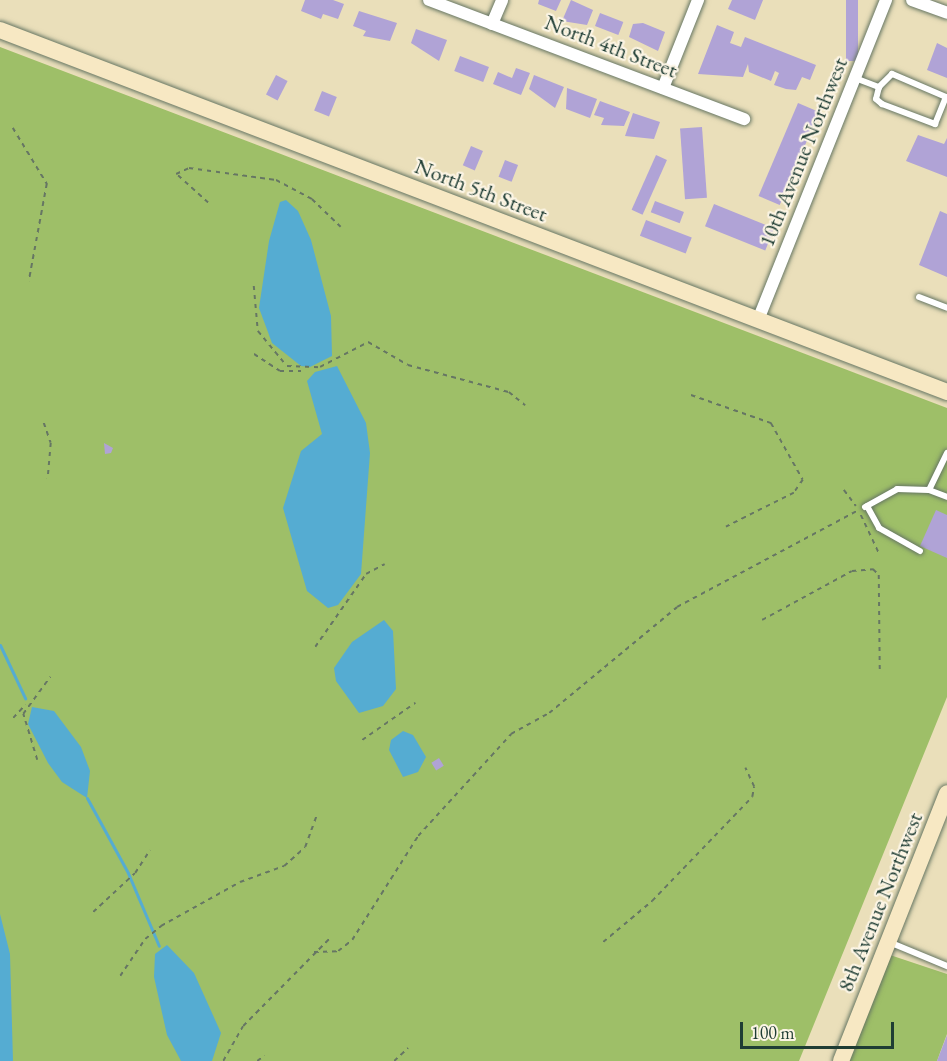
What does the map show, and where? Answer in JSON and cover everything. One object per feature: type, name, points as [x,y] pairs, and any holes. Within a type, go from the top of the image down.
[{"type":"street","name":"North 4th Street","points":[[429,0],[744,119]]},
{"type":"street","points":[[492,24],[502,0]]},
{"type":"street","points":[[663,88],[698,0]]},
{"type":"street","name":"10th Avenue Northwest","points":[[758,320],[886,0]]},
{"type":"street","points":[[912,0],[947,13]]},
{"type":"street","name":"North 5th Street","points":[[0,30],[947,392]]},
{"type":"street","name":"8th Avenue Northwest","points":[[841,1061],[947,793]]},
{"type":"lane","points":[[892,74],[946,97],[935,124],[882,104],[876,99],[879,87],[892,74]]},
{"type":"lane","points":[[855,78],[879,87]]},
{"type":"lane","points":[[919,297],[947,308]]},
{"type":"lane","points":[[929,490],[947,453]]},
{"type":"lane","points":[[920,551],[879,528],[863,508],[897,489],[929,490],[947,497]]},
{"type":"lane","points":[[888,942],[947,966]]},
{"type":"path","points":[[13,128],[47,184],[29,281]]},
{"type":"path","points":[[208,203],[176,174],[189,168],[276,180],[312,199],[341,227]]},
{"type":"path","points":[[254,286],[258,331],[282,362],[302,370]]},
{"type":"path","points":[[254,354],[280,371],[302,370],[368,342],[408,365],[509,392],[525,405]]},
{"type":"path","points":[[690,394],[771,423],[803,480],[794,493],[726,527]]},
{"type":"path","points":[[44,423],[51,443],[48,479]]},
{"type":"path","points":[[844,490],[863,508],[879,553]]},
{"type":"path","points":[[314,952],[338,951],[352,940],[418,836],[512,734],[549,713],[677,607],[863,508]]},
{"type":"path","points":[[315,646],[366,574],[385,564]]},
{"type":"path","points":[[762,620],[852,571],[873,569],[879,575],[880,672]]},
{"type":"path","points":[[13,718],[50,677]]},
{"type":"path","points":[[362,740],[415,703]]},
{"type":"path","points":[[26,704],[23,722],[36,760]]},
{"type":"path","points":[[603,942],[652,902],[752,797],[754,787],[745,768]]},
{"type":"path","points":[[120,976],[145,939],[161,926],[240,882],[284,866],[304,847],[316,816]]},
{"type":"path","points":[[93,912],[135,873],[150,850]]},
{"type":"path","points":[[223,1061],[243,1026],[331,937]]},
{"type":"path","points":[[394,1061],[408,1048]]},
{"type":"path","points":[[257,1061],[264,1056]]},
{"type":"green space","points":[[0,47],[947,408],[947,697],[799,1061],[0,1061]]},
{"type":"green space","points":[[890,955],[947,974],[947,1034],[937,1061],[849,1061]]},
{"type":"water","points":[[286,200],[298,211],[311,240],[331,316],[332,356],[310,367],[301,366],[272,343],[259,308],[269,241],[280,202]]},
{"type":"water","points":[[337,366],[366,423],[370,453],[361,574],[338,605],[328,608],[307,591],[283,508],[301,451],[322,434],[307,381],[315,372]]},
{"type":"water","points":[[384,620],[393,631],[396,689],[383,706],[359,713],[336,681],[334,668],[352,642]]},
{"type":"water","points":[[32,707],[54,711],[81,747],[90,771],[87,798],[62,782],[48,763],[28,724]]},
{"type":"water","points":[[403,731],[413,735],[426,757],[418,772],[403,777],[389,750],[391,740]]},
{"type":"water","points":[[0,914],[10,954],[13,1061],[0,1061]]},
{"type":"water","points":[[167,945],[194,973],[221,1033],[212,1061],[181,1061],[167,1035],[154,977],[155,954]]},
{"type":"building","points":[[305,0],[333,0],[344,4],[338,19],[323,14],[321,19],[301,11]]},
{"type":"building","points":[[539,0],[561,0],[556,11],[538,4]]},
{"type":"building","points":[[571,0],[593,10],[587,25],[562,21]]},
{"type":"building","points":[[732,0],[763,0],[755,20],[728,9]]},
{"type":"building","points":[[846,0],[858,0],[858,61],[846,61]]},
{"type":"building","points":[[359,11],[397,23],[390,41],[363,36],[366,31],[353,26]]},
{"type":"building","points":[[600,13],[623,22],[618,35],[595,26]]},
{"type":"building","points":[[643,23],[665,32],[658,51],[629,37],[633,24]]},
{"type":"building","points":[[717,25],[734,32],[730,43],[741,47],[745,37],[816,65],[810,80],[802,77],[796,90],[786,89],[774,85],[779,73],[775,71],[771,81],[749,72],[748,64],[743,77],[698,74]]},
{"type":"building","points":[[416,29],[447,40],[439,61],[411,43]]},
{"type":"building","points":[[937,43],[947,48],[947,78],[927,70]]},
{"type":"building","points":[[460,56],[489,67],[483,82],[454,71]]},
{"type":"building","points":[[516,68],[530,73],[521,95],[493,84],[498,72],[512,78]]},
{"type":"building","points":[[276,75],[288,81],[278,101],[266,95]]},
{"type":"building","points":[[534,75],[564,87],[555,108],[529,89]]},
{"type":"building","points":[[567,88],[597,99],[590,118],[566,109]]},
{"type":"building","points":[[322,91],[337,97],[329,116],[314,110]]},
{"type":"building","points":[[600,101],[630,112],[624,126],[601,125],[604,118],[594,115]]},
{"type":"building","points":[[798,103],[819,112],[780,205],[759,196]]},
{"type":"building","points":[[633,113],[660,122],[654,139],[625,136]]},
{"type":"building","points":[[702,127],[707,198],[685,199],[680,129]]},
{"type":"building","points":[[918,135],[944,144],[947,138],[947,177],[906,161]]},
{"type":"building","points":[[471,146],[483,151],[475,170],[463,165]]},
{"type":"building","points":[[656,155],[667,160],[643,215],[632,210]]},
{"type":"building","points":[[505,160],[518,165],[512,182],[499,177]]},
{"type":"building","points":[[655,201],[684,212],[680,223],[651,212]]},
{"type":"building","points":[[714,204],[774,228],[765,251],[705,226]]},
{"type":"building","points":[[940,211],[947,214],[947,277],[919,265]]},
{"type":"building","points":[[646,220],[692,238],[686,253],[640,236]]},
{"type":"building","points":[[104,443],[113,448],[111,453],[105,454]]},
{"type":"building","points":[[936,510],[947,515],[947,558],[920,546]]},
{"type":"building","points":[[439,758],[444,766],[436,770],[431,763]]},
{"type":"building","points":[[947,1035],[947,1061],[937,1061]]},
{"type":"waterway","points":[[0,645],[25,698]]},
{"type":"waterway","points":[[87,798],[128,873],[159,946]]}]
